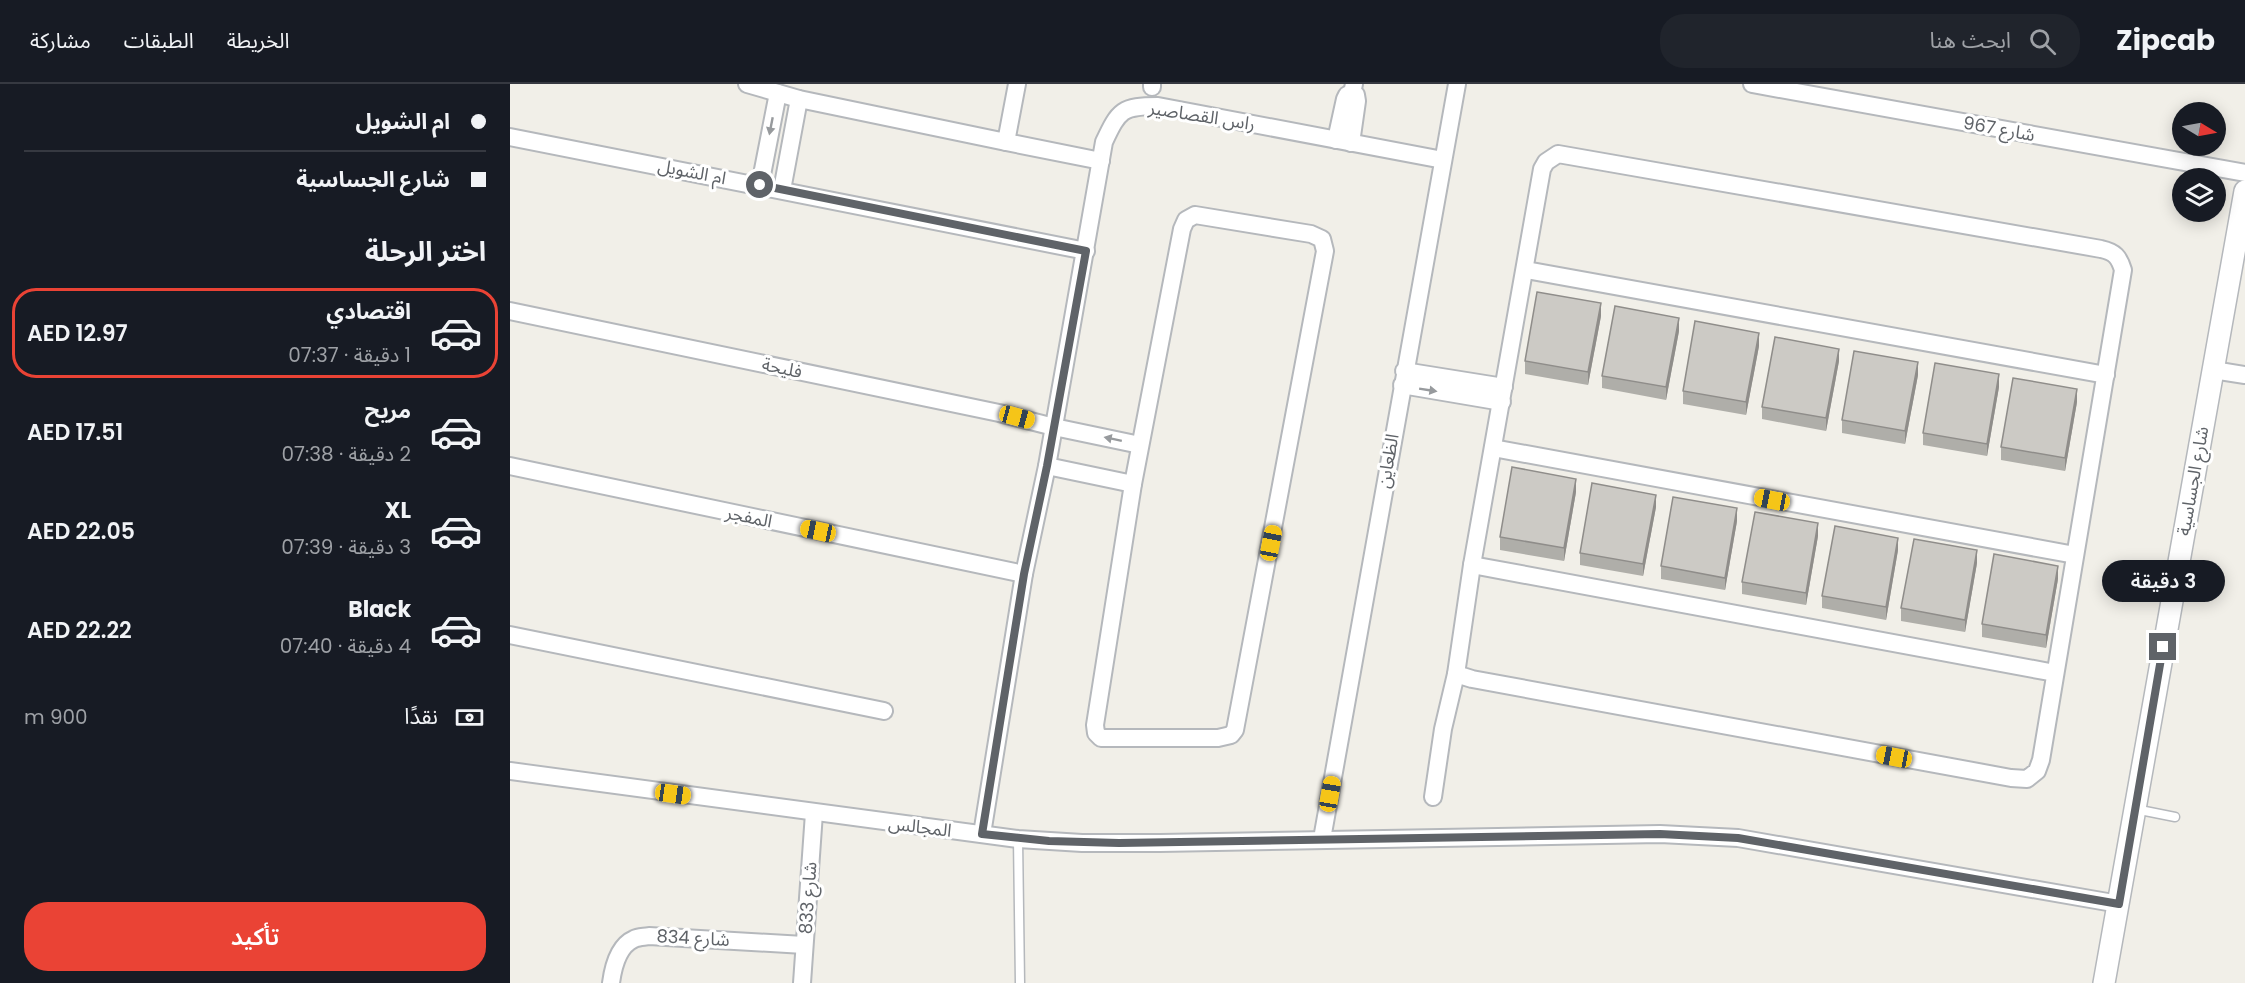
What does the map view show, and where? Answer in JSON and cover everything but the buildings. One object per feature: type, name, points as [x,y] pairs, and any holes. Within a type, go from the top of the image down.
[{"type":"street","points":[[747,84],[799,99],[1101,161]]},
{"type":"street","points":[[1006,142],[1017,84]]},
{"type":"street","name":"الظعاين","points":[[1322,839],[1457,84]]},
{"type":"street","name":"شارع 967","points":[[1752,84],[2245,173]]},
{"type":"street","points":[[1343,142],[1357,101],[1353,88]]},
{"type":"street","points":[[760,185],[778,93]]},
{"type":"street","points":[[782,190],[799,99]]},
{"type":"street","name":"راس القصاصير","points":[[982,834],[1024,574],[1047,466],[1104,142],[1112,123],[1120,113],[1133,106],[1158,106],[1443,160]]},
{"type":"street","name":"ام الشويل","points":[[510,137],[1086,251]]},
{"type":"street","points":[[1433,797],[1542,169],[1551,157],[1564,154],[2101,249],[2112,251],[2120,258],[2123,270],[2041,760],[2037,771],[2027,779],[1999,776],[1472,679],[1456,674]]},
{"type":"street","name":"شارع الجساسية","points":[[2104,983],[2245,191]]},
{"type":"street","points":[[1195,214],[1311,234],[1322,239],[1325,251],[1238,723],[1235,730],[1225,737],[1106,739],[1096,733],[1095,725],[1140,445],[1182,229],[1186,219],[1195,214]]},
{"type":"street","points":[[1526,270],[2106,375]]},
{"type":"street","name":"فليحة","points":[[510,312],[999,412],[1054,427],[1140,445]]},
{"type":"street","points":[[2213,369],[2245,375]]},
{"type":"street","points":[[1403,378],[1503,395]]},
{"type":"street","points":[[1493,448],[2074,555]]},
{"type":"street","name":"المفجر","points":[[510,466],[1024,574]]},
{"type":"street","points":[[1047,466],[1133,483]]},
{"type":"street","points":[[1472,565],[2055,673]]},
{"type":"street","points":[[510,635],[884,711]]},
{"type":"street","name":"المجالس","points":[[510,771],[1018,839],[1119,843],[1706,835],[1738,838],[2119,904]]},
{"type":"street","name":"شارع 833","points":[[802,983],[814,813]]},
{"type":"street","name":"شارع 834","points":[[611,983],[616,961],[624,947],[634,939],[649,936],[804,945]]},
{"type":"lane","points":[[2134,809],[2175,817]]},
{"type":"lane","points":[[1018,839],[1020,983]]},
{"type":"route","points":[[760,185],[1086,251],[1047,466],[1024,574],[982,834],[1082,843],[1706,835],[1738,838],[2119,904],[2163,647]]}]
